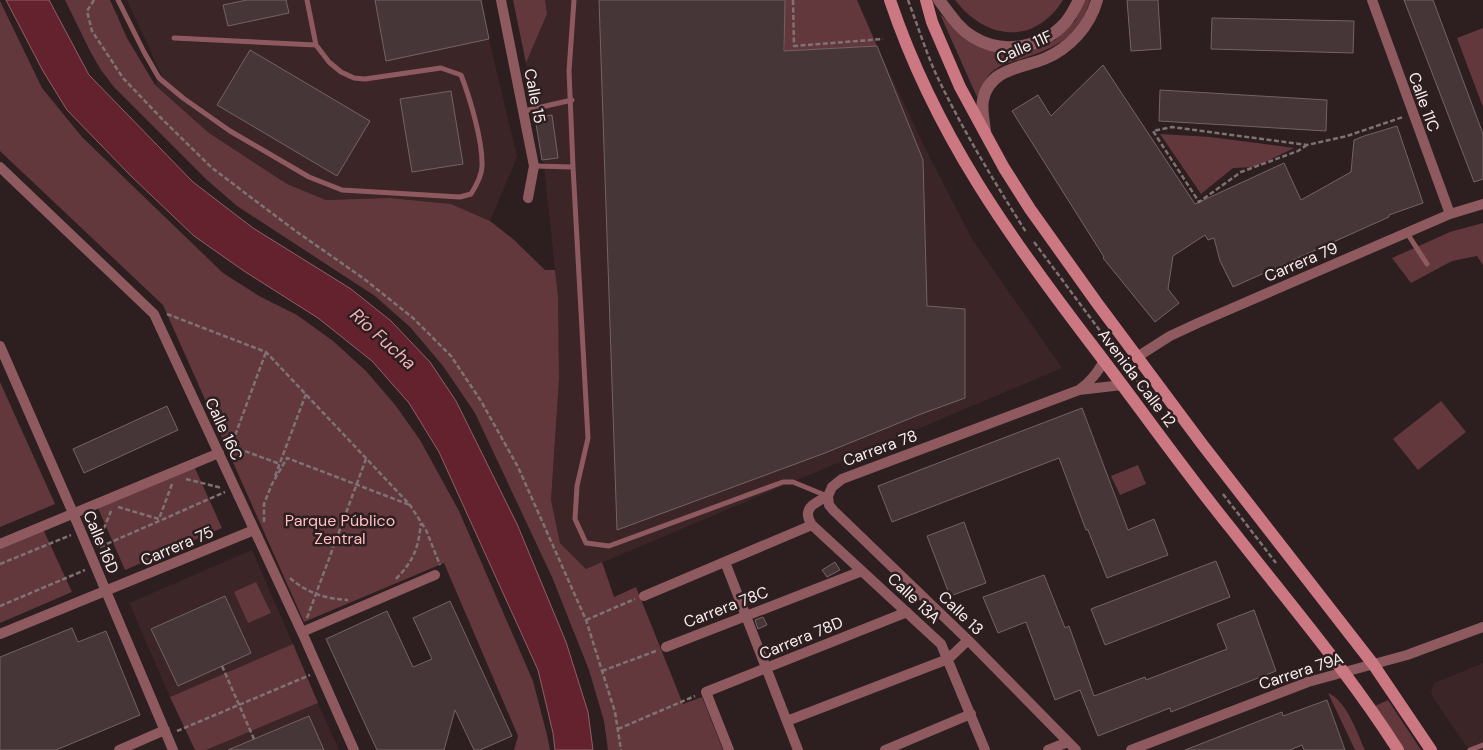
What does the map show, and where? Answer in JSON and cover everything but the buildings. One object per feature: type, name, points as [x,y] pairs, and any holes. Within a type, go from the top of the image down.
[{"type":"main road","name":"Avenida Calle 12","points":[[890,0],[899,28],[921,79],[966,166],[1032,266],[1217,511],[1367,703],[1398,750]]},
{"type":"main road","name":"Avenida Calle 12","points":[[926,0],[932,22],[949,65],[1004,168],[1030,209],[1137,357],[1269,532],[1373,664],[1431,750]]},
{"type":"street","name":"Calle 15","points":[[501,0],[534,166],[528,198]]},
{"type":"street","name":"Calle 11F","points":[[939,0],[959,26],[973,37],[1007,48],[1038,42],[1052,35],[1065,24],[1079,0]]},
{"type":"street","name":"Calle 11F","points":[[984,131],[983,100],[996,79],[1007,70],[1044,59],[1064,47],[1078,35],[1088,20],[1097,0]]},
{"type":"street","name":"Calle 11C","points":[[1372,0],[1450,214]]},
{"type":"street","name":"Calle 16C","points":[[0,167],[154,314],[224,453],[259,528],[354,750]]},
{"type":"street","name":"Carrera 79","points":[[1137,357],[1183,329],[1450,214],[1483,204]]},
{"type":"street","name":"Calle 16D","points":[[1,353],[73,513],[173,750]]},
{"type":"street","name":"Carrera 78","points":[[1079,390],[1093,378],[1104,360]]},
{"type":"street","name":"Carrera 78","points":[[828,496],[832,486],[842,479],[1079,390],[1122,385]]},
{"type":"street","points":[[0,544],[224,453]]},
{"type":"street","points":[[644,596],[812,525],[807,518],[808,511],[815,502],[828,496]]},
{"type":"street","name":"Calle 13","points":[[828,496],[829,504],[834,511],[968,640],[1076,750]]},
{"type":"street","name":"Calle 13A","points":[[812,525],[941,644],[985,750]]},
{"type":"street","name":"Carrera 75","points":[[0,634],[259,528]]},
{"type":"street","points":[[725,562],[798,750]]},
{"type":"street","points":[[302,632],[438,571]]},
{"type":"street","name":"Carrera 78C","points":[[666,646],[862,571]]},
{"type":"street","name":"Carrera 78D","points":[[706,692],[907,612]]},
{"type":"street","name":"Carrera 79A","points":[[1131,750],[1308,682],[1407,655],[1483,627]]},
{"type":"street","points":[[787,721],[948,659],[968,640]]},
{"type":"street","points":[[706,692],[729,750]]},
{"type":"street","points":[[884,750],[971,714]]},
{"type":"street","points":[[118,750],[165,730]]},
{"type":"street","points":[[1051,749],[1068,742]]},
{"type":"lane","points":[[118,0],[159,78],[183,98],[230,131],[309,177],[342,190],[460,197],[471,194],[482,166],[481,150],[470,98],[461,75],[441,68],[365,79],[354,78],[341,72],[329,62],[316,45],[307,0]]},
{"type":"lane","points":[[574,0],[569,70],[588,438],[577,486],[575,519],[586,543],[609,546],[783,482],[793,482],[828,496]]},
{"type":"lane","points":[[174,38],[316,45]]},
{"type":"lane","points":[[523,111],[572,100]]},
{"type":"lane","points":[[534,166],[573,167]]},
{"type":"lane","points":[[1407,233],[1427,264]]},
{"type":"lane","points":[[1470,750],[1483,745]]},
{"type":"path","points":[[94,0],[87,11],[92,31],[123,78],[164,121],[212,168],[297,232],[363,278],[413,318],[451,356],[481,401],[518,467],[586,620],[615,712],[620,750]]},
{"type":"path","points":[[793,0],[794,46],[883,39]]},
{"type":"path","points":[[1306,146],[1172,127],[1152,131],[1199,202],[1241,172],[1298,151],[1306,146],[1347,136],[1402,117]]},
{"type":"path","points":[[160,311],[266,352],[410,505],[426,530],[438,571]]},
{"type":"path","points":[[224,453],[231,446],[266,352]]},
{"type":"path","points":[[259,528],[264,504],[306,394]]},
{"type":"path","points":[[231,446],[280,464]]},
{"type":"path","points":[[272,484],[287,458],[410,505]]},
{"type":"path","points":[[307,618],[366,459]]},
{"type":"path","points":[[175,476],[159,519],[113,506],[96,548],[231,490],[184,479]]},
{"type":"path","points":[[392,583],[408,566],[418,544],[421,523]]},
{"type":"path","points":[[0,564],[73,534]]},
{"type":"path","points":[[0,606],[89,569]]},
{"type":"path","points":[[289,577],[301,588],[323,598],[347,600],[355,598]]},
{"type":"path","points":[[586,620],[644,596]]},
{"type":"path","points":[[602,671],[666,646]]},
{"type":"path","points":[[222,666],[254,739]]},
{"type":"path","points":[[176,732],[314,674]]},
{"type":"path","points":[[617,729],[706,692]]},
{"type":"shaded area","points":[[127,0],[375,0],[386,60],[489,39],[517,157],[490,221],[451,204],[390,198],[326,200],[287,184],[209,133],[155,85],[161,74]]},
{"type":"shaded area","points":[[545,0],[785,0],[785,51],[877,46],[928,154],[972,239],[1062,368],[587,569],[560,543],[551,500],[559,379],[558,296],[544,167],[526,63],[547,14]]},
{"type":"shaded area","points":[[252,550],[293,644],[170,697],[129,603]]},
{"type":"shaded area","points":[[1483,663],[1483,750],[1469,750],[1431,692],[1434,683]]},
{"type":"shaded area","points":[[318,703],[339,750],[206,750]]},
{"type":"green space","points":[[65,0],[110,0],[127,38],[155,85],[209,133],[287,184],[326,200],[390,198],[451,204],[490,221],[513,239],[545,270],[555,270],[558,296],[559,379],[551,500],[560,543],[586,569],[602,562],[614,597],[636,587],[683,704],[702,697],[723,750],[608,750],[604,721],[589,670],[552,577],[475,413],[443,366],[410,327],[375,296],[237,206],[207,180],[114,87],[90,51]]},
{"type":"green space","points":[[513,0],[545,0],[547,14],[526,63]]},
{"type":"green space","points":[[785,0],[857,0],[877,46],[785,51]]},
{"type":"green space","points":[[955,0],[1063,0],[1051,15],[1038,25],[1024,31],[1010,32],[995,30],[981,23],[967,13]]},
{"type":"green space","points":[[1084,0],[1090,0],[1086,13],[1073,32],[1045,50],[1007,64],[990,73],[985,79],[977,97],[940,14],[952,25],[1015,51],[1041,47],[1055,40],[1075,21]]},
{"type":"green space","name":"Parque Público Zentral","points":[[0,1],[42,88],[82,137],[223,273],[259,296],[297,315],[333,341],[366,371],[396,406],[420,440],[459,511],[533,681],[550,750],[514,750],[518,736],[444,563],[304,622],[163,305],[0,151]]},
{"type":"green space","points":[[1483,28],[1483,107],[1457,38]]},
{"type":"green space","points":[[1160,134],[1210,137],[1294,148],[1255,167],[1233,168],[1201,194]]},
{"type":"green space","points":[[1483,223],[1483,265],[1477,256],[1452,261],[1411,283],[1392,258],[1450,232]]},
{"type":"green space","points":[[0,382],[55,504],[0,527]]},
{"type":"green space","points":[[1441,401],[1466,432],[1418,470],[1393,439]]},
{"type":"green space","points":[[1138,465],[1146,484],[1120,495],[1111,476]]},
{"type":"green space","points":[[194,466],[222,528],[125,570],[98,508]]},
{"type":"green space","points":[[43,529],[72,592],[0,623],[0,547]]},
{"type":"green space","points":[[256,582],[271,613],[248,623],[234,592]]},
{"type":"green space","points":[[293,644],[318,703],[206,750],[195,750],[170,697]]},
{"type":"green space","points":[[1328,693],[1335,697],[1346,710],[1365,750],[1355,750]]},
{"type":"green space","points":[[1388,700],[1421,750],[1404,750],[1375,706]]},
{"type":"water","name":"Río Fucha","points":[[6,0],[49,0],[89,75],[193,182],[253,228],[351,289],[391,321],[430,362],[456,401],[517,524],[566,642],[588,712],[593,750],[555,750],[553,733],[538,670],[439,452],[409,403],[372,361],[318,318],[244,271],[194,236],[131,176],[67,110],[43,71]]}]
